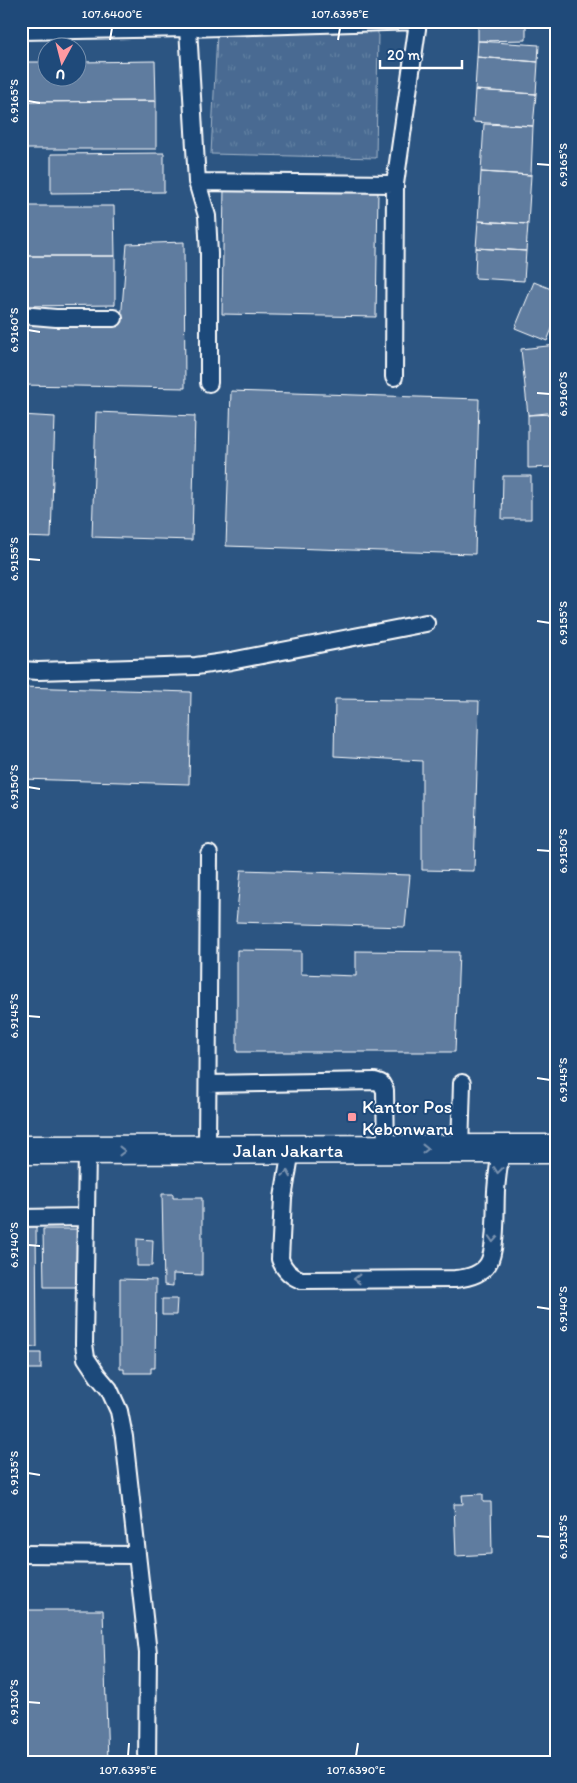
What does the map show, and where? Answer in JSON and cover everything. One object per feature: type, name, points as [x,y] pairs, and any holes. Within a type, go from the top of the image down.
[{"type":"main road","name":"Jalan Jakarta","points":[[21,1150],[556,1149]]},
{"type":"lane","points":[[21,31],[61,25],[188,28],[418,22],[395,184],[394,377]]},
{"type":"lane","points":[[188,28],[197,182],[207,216],[210,383]]},
{"type":"lane","points":[[197,182],[395,184]]},
{"type":"lane","points":[[21,316],[114,318]]},
{"type":"lane","points":[[21,670],[196,666],[268,655],[426,623]]},
{"type":"lane","points":[[207,1150],[209,854]]},
{"type":"lane","points":[[208,1084],[375,1081],[381,1083],[385,1090],[386,1150]]},
{"type":"lane","points":[[460,1149],[462,1083]]},
{"type":"lane","points":[[291,1150],[283,1198],[280,1259],[288,1273],[302,1280],[468,1278],[487,1266],[493,1256],[496,1190],[501,1149]]},
{"type":"lane","points":[[87,1151],[84,1344],[86,1358],[109,1389],[119,1411],[148,1654],[147,1762]]},
{"type":"lane","points":[[21,1218],[86,1217]]},
{"type":"lane","points":[[21,1554],[136,1555]]},
{"type":"green space","points":[[378,31],[376,158],[211,154],[217,33]]},
{"type":"building","points":[[478,21],[526,21],[526,40],[478,41]]},
{"type":"building","points":[[478,41],[539,45],[538,62],[477,57]]},
{"type":"building","points":[[477,57],[538,62],[536,94],[475,90]]},
{"type":"building","points":[[155,61],[156,101],[23,102],[23,62],[38,62],[38,88],[88,88],[88,62]]},
{"type":"building","points":[[475,90],[536,94],[533,126],[473,122]]},
{"type":"building","points":[[156,101],[156,149],[23,149],[23,102]]},
{"type":"building","points":[[484,124],[533,126],[531,175],[481,172]]},
{"type":"building","points":[[164,153],[164,192],[51,193],[51,154]]},
{"type":"building","points":[[481,172],[531,175],[528,224],[478,221]]},
{"type":"building","points":[[224,188],[378,191],[376,317],[222,314]]},
{"type":"building","points":[[21,206],[114,206],[115,256],[21,256]]},
{"type":"building","points":[[478,221],[528,224],[526,251],[476,248]]},
{"type":"building","points":[[184,242],[185,388],[21,385],[21,320],[121,321],[127,244]]},
{"type":"building","points":[[476,248],[526,251],[524,281],[475,278]]},
{"type":"building","points":[[21,256],[115,256],[115,305],[21,306]]},
{"type":"building","points":[[534,282],[556,291],[556,319],[547,341],[515,328]]},
{"type":"building","points":[[556,345],[556,412],[528,415],[521,349]]},
{"type":"building","points":[[231,391],[479,399],[475,554],[226,546]]},
{"type":"building","points":[[96,412],[195,416],[192,540],[92,537]]},
{"type":"building","points":[[556,414],[556,467],[528,468],[528,415]]},
{"type":"building","points":[[21,415],[55,417],[51,538],[21,537]]},
{"type":"building","points":[[503,476],[531,476],[531,519],[502,519]]},
{"type":"building","points":[[21,687],[191,692],[189,784],[21,779]]},
{"type":"building","points":[[335,699],[479,701],[474,871],[422,870],[422,761],[334,756]]},
{"type":"building","points":[[21,803],[25,803],[21,840]]},
{"type":"building","points":[[241,870],[410,875],[405,927],[236,922]]},
{"type":"building","points":[[237,950],[301,951],[301,974],[356,976],[356,951],[459,952],[455,1052],[237,1052]]},
{"type":"building","points":[[162,1194],[173,1194],[173,1198],[202,1198],[202,1275],[173,1274],[173,1286],[164,1285]]},
{"type":"building","points":[[21,1226],[36,1226],[37,1347],[21,1348]]},
{"type":"building","points":[[43,1229],[80,1229],[78,1287],[44,1287]]},
{"type":"building","points":[[137,1239],[153,1240],[152,1266],[137,1266]]},
{"type":"building","points":[[120,1279],[156,1280],[155,1368],[151,1368],[151,1373],[124,1373],[124,1369],[120,1369]]},
{"type":"building","points":[[162,1299],[177,1299],[176,1315],[162,1315]]},
{"type":"building","points":[[21,1353],[41,1353],[41,1369],[21,1369]]},
{"type":"building","points":[[483,1494],[483,1502],[491,1502],[492,1554],[456,1556],[454,1504],[463,1504],[462,1495]]},
{"type":"building","points":[[21,1610],[103,1610],[108,1762],[21,1762]]},
{"type":"place","name":"Kantor Pos Kebonwaru","points":[[352,1117]]}]
